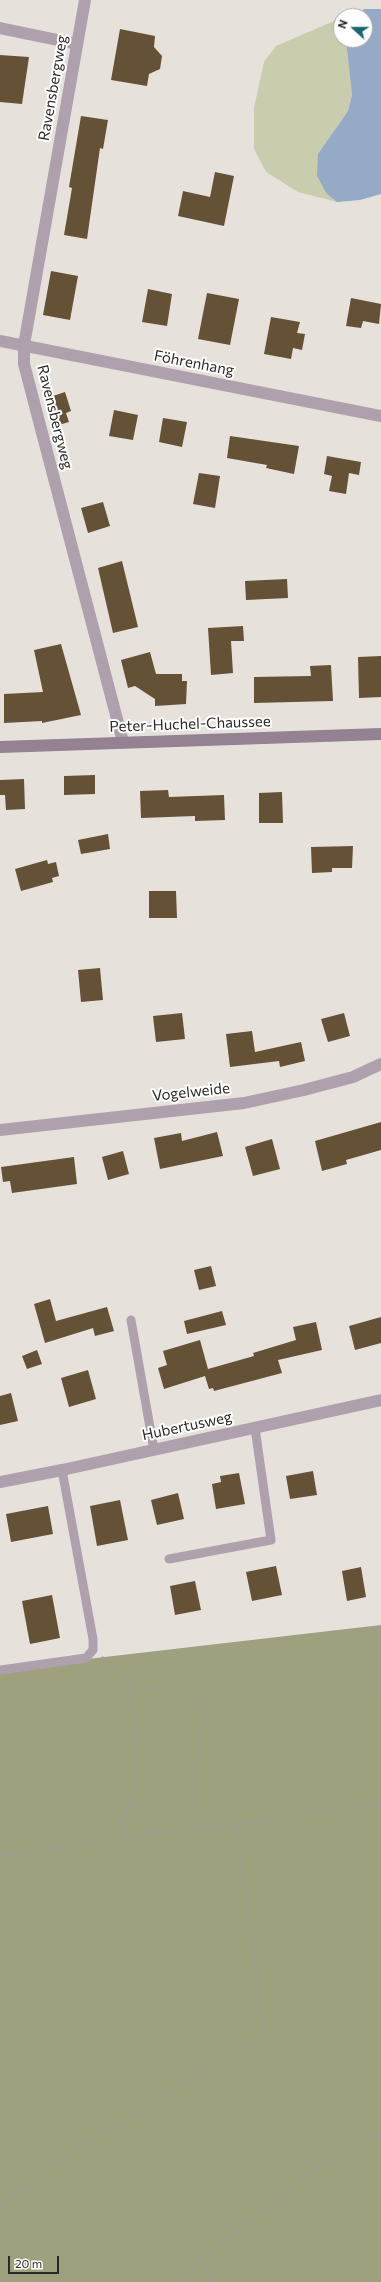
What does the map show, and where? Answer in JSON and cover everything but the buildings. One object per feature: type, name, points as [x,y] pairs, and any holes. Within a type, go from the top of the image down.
[{"type":"street","name":"Ravensbergweg","points":[[86,0],[24,345],[24,364],[122,742]]},
{"type":"street","points":[[0,28],[77,44]]},
{"type":"street","name":"Föhrenhang","points":[[0,341],[381,416]]},
{"type":"street","name":"Peter-Huchel-Chaussee","points":[[0,748],[122,742],[381,734]]},
{"type":"street","name":"Vogelweide","points":[[0,1130],[244,1102],[304,1090],[353,1077],[381,1064]]},
{"type":"street","name":"Hubertusweg","points":[[0,1482],[62,1470],[381,1400]]},
{"type":"lane","points":[[131,1320],[154,1450]]},
{"type":"lane","points":[[169,1559],[271,1540],[255,1428]]},
{"type":"lane","points":[[0,1670],[86,1658],[93,1650],[93,1639],[62,1470]]},
{"type":"path","points":[[381,1628],[373,1628],[381,1694]]},
{"type":"path","points":[[93,1639],[104,1661],[124,1678],[133,1690],[135,1794],[121,1822],[122,1830],[129,1837]]},
{"type":"path","points":[[133,1690],[153,1688],[173,1691],[189,1698],[204,1713],[196,1766],[194,1795],[204,1827]]},
{"type":"path","points":[[132,1799],[149,1814],[159,1833]]},
{"type":"path","points":[[0,1856],[204,1827],[236,1825],[381,1803]]},
{"type":"path","points":[[0,2207],[54,2163],[264,2034],[236,1825]]},
{"type":"path","points":[[171,2282],[318,2167],[381,2132]]},
{"type":"path","points":[[202,2258],[210,2282]]},
{"type":"green space","points":[[333,21],[333,48],[347,48],[352,95],[348,111],[328,140],[327,194],[337,202],[298,192],[266,172],[254,149],[254,108],[264,62],[276,46]]},
{"type":"green space","points":[[381,1625],[381,2282],[0,2282],[0,1672],[96,1658]]},
{"type":"water","points":[[373,9],[381,9],[381,194],[360,200],[337,202],[327,194],[317,176],[318,154],[348,111],[352,95],[347,48],[373,48]]}]
